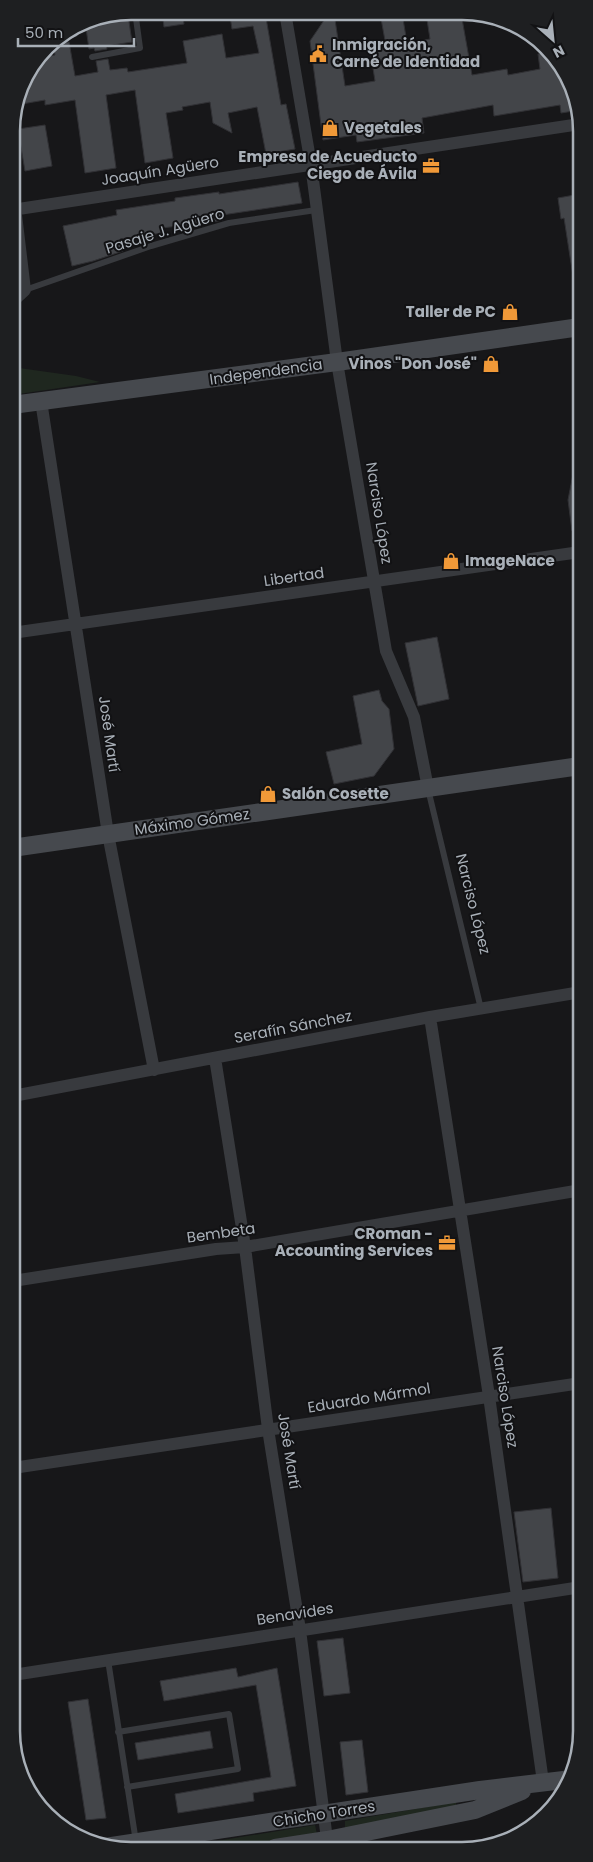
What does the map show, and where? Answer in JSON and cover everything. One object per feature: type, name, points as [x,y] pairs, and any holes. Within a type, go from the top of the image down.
[{"type":"street","name":"Narciso López","points":[[287,20],[310,165],[337,362],[386,651],[414,716],[428,788]]},
{"type":"street","name":"Joaquín Agüero","points":[[20,208],[573,125]]},
{"type":"street","points":[[20,253],[25,290],[20,295]]},
{"type":"street","name":"Independencia","points":[[20,404],[337,362],[573,328]]},
{"type":"street","name":"José Martí","points":[[41,401],[108,834],[154,1070]]},
{"type":"street","name":"Libertad","points":[[20,632],[573,553]]},
{"type":"street","name":"Máximo Gómez","points":[[20,847],[573,767]]},
{"type":"street","name":"Serafín Sánchez","points":[[20,1095],[430,1017],[573,993]]},
{"type":"street","name":"Narciso López","points":[[430,1017],[489,1396],[544,1782]]},
{"type":"street","name":"José Martí","points":[[215,1058],[245,1247],[268,1429],[300,1630],[328,1842]]},
{"type":"street","name":"Bembeta","points":[[20,1280],[216,1249],[245,1247],[573,1191]]},
{"type":"street","name":"Eduardo Mármol","points":[[20,1467],[573,1384]]},
{"type":"street","name":"Benavides","points":[[20,1674],[573,1588]]},
{"type":"street","name":"Chicho Torres","points":[[136,1842],[562,1779]]},
{"type":"street","name":"Chicho Torres","points":[[337,1842],[475,1810],[544,1782]]},
{"type":"lane","points":[[92,57],[140,48],[136,20]]},
{"type":"lane","name":"Pasaje J. Agüero","points":[[25,290],[151,246],[229,223],[316,210]]},
{"type":"lane","name":"Narciso López","points":[[428,788],[481,1009]]},
{"type":"lane","points":[[108,1660],[126,1787],[136,1842]]},
{"type":"lane","points":[[118,1732],[229,1714],[237,1760],[238,1769],[126,1787]]},
{"type":"shaded area","points":[[20,368],[76,376],[100,382],[20,394]]},
{"type":"shaded area","points":[[456,1802],[456,1806],[345,1830],[345,1821]]},
{"type":"shaded area","points":[[315,1825],[317,1834],[264,1842],[211,1842]]},
{"type":"building","points":[[129,20],[132,42],[106,46],[107,49],[95,51],[94,48],[89,49],[86,29],[102,24]]},
{"type":"building","points":[[163,20],[183,20],[184,24],[164,27]]},
{"type":"building","points":[[231,20],[266,20],[281,105],[286,104],[295,149],[266,154],[257,107],[228,113],[232,133],[213,123],[210,102],[182,107],[183,110],[166,113],[173,158],[145,163],[135,90],[106,95],[116,168],[85,173],[75,100],[45,105],[45,100],[24,104],[28,88],[39,69],[49,56],[55,55],[54,50],[63,43],[69,42],[75,76],[98,72],[96,61],[108,59],[110,70],[127,68],[128,72],[187,63],[183,41],[222,34],[226,58],[259,53],[253,26],[232,29]]},
{"type":"building","points":[[324,20],[335,20],[345,86],[375,81],[370,49],[386,46],[381,20],[403,20],[407,43],[430,39],[427,20],[462,20],[472,75],[507,69],[508,75],[540,69],[539,65],[551,65],[562,82],[571,111],[561,113],[560,105],[494,116],[493,105],[422,118],[424,133],[357,142],[356,135],[323,140],[310,41]]},
{"type":"building","points":[[45,125],[52,166],[25,171],[20,129]]},
{"type":"building","points":[[298,182],[302,203],[222,215],[223,220],[162,228],[162,233],[120,239],[123,251],[72,266],[63,226],[117,215],[116,210],[175,201],[175,198],[219,192],[219,194]]},
{"type":"building","points":[[573,195],[573,276],[564,218],[561,219],[558,198]]},
{"type":"building","points":[[573,474],[573,531],[572,531],[568,500]]},
{"type":"building","points":[[437,637],[449,699],[418,706],[405,643]]},
{"type":"building","points":[[379,690],[382,701],[389,709],[394,749],[374,776],[334,784],[326,752],[362,744],[353,696]]},
{"type":"building","points":[[551,1508],[558,1578],[523,1582],[514,1512]]},
{"type":"building","points":[[343,1638],[350,1693],[324,1696],[317,1641]]},
{"type":"building","points":[[236,1668],[238,1677],[277,1668],[296,1786],[253,1793],[254,1801],[178,1813],[175,1794],[271,1777],[256,1685],[164,1701],[160,1681]]},
{"type":"building","points":[[88,1699],[106,1818],[86,1820],[68,1702]]},
{"type":"building","points":[[210,1731],[213,1748],[138,1760],[135,1743]]},
{"type":"building","points":[[362,1740],[368,1792],[346,1795],[340,1742]]},
{"type":"place","name":"Inmigración, Carné de Identidad","points":[[318,54]]},
{"type":"place","name":"Vegetales","points":[[330,128]]},
{"type":"place","name":"Empresa de Acueducto Ciego de Ávila","points":[[431,166]]},
{"type":"place","name":"Taller de PC","points":[[510,312]]},
{"type":"place","name":"Vinos \"Don José\"","points":[[491,364]]},
{"type":"place","name":"ImageNace","points":[[451,561]]},
{"type":"place","name":"Salón Cosette","points":[[268,794]]},
{"type":"place","name":"CRoman - Accounting Services","points":[[447,1243]]}]
